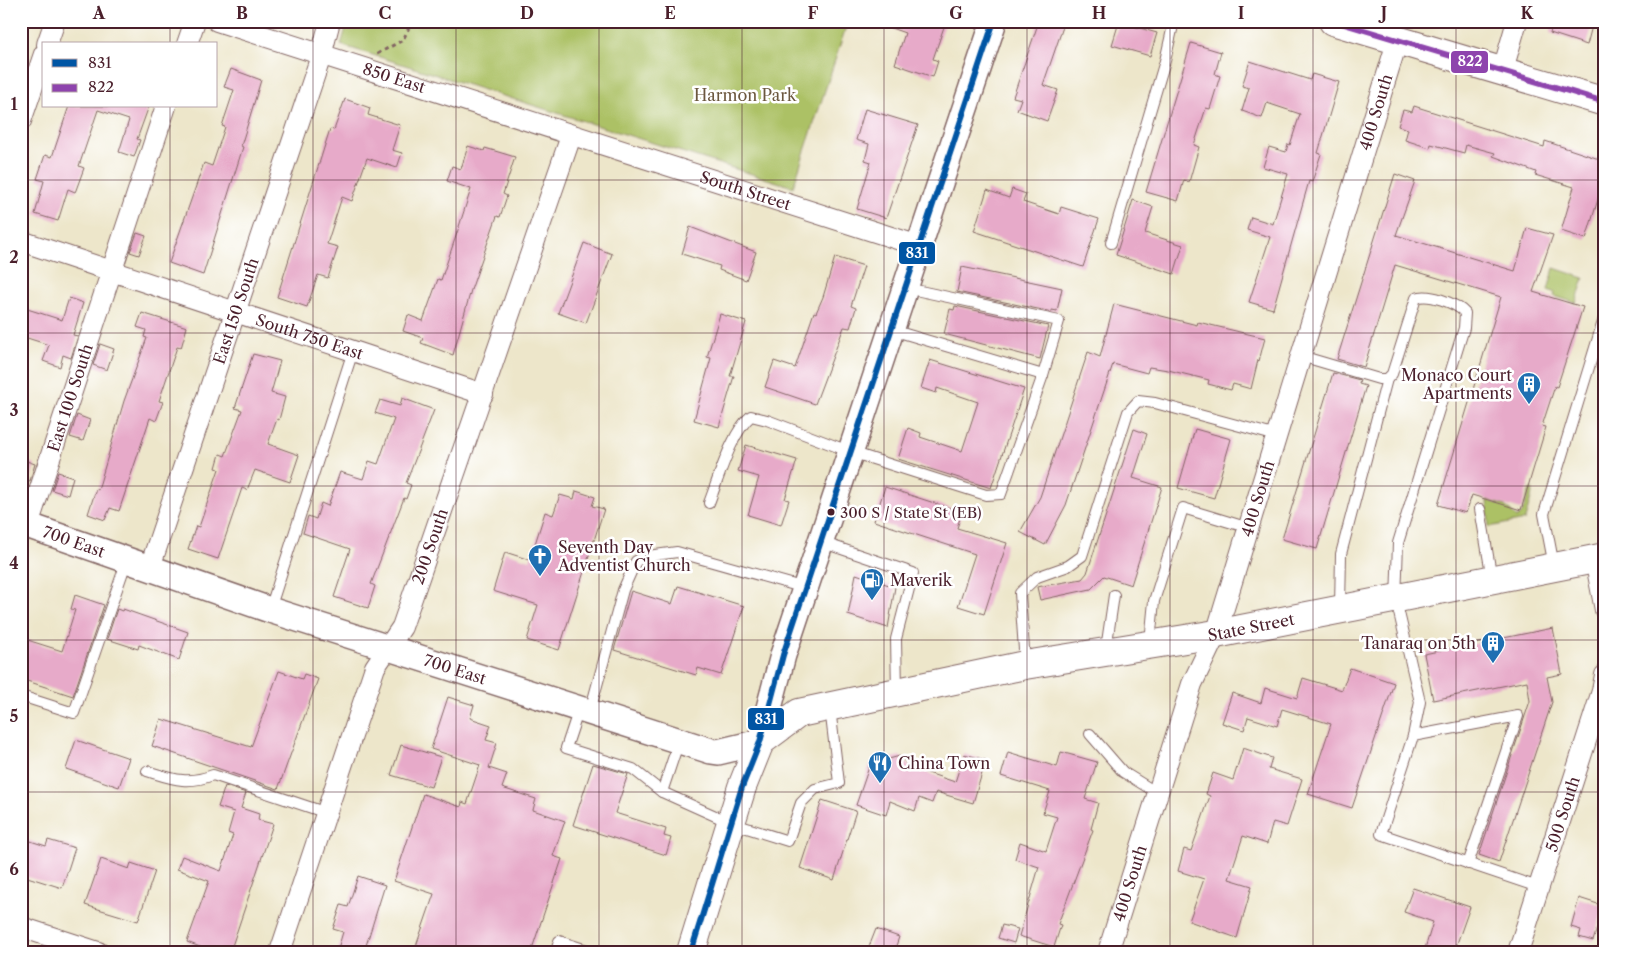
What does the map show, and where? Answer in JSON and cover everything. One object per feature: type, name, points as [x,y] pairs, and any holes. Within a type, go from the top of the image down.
[{"type":"main road","points":[[1333,21],[1397,42],[1605,102]]},
{"type":"main road","name":"State Street","points":[[760,742],[799,713],[1026,666],[1150,646],[1340,611],[1600,558]]},
{"type":"main road","points":[[691,952],[742,787],[760,742]]},
{"type":"street","points":[[48,42],[55,21]]},
{"type":"street","points":[[188,42],[195,21]]},
{"type":"street","name":"850 East","points":[[217,21],[571,136]]},
{"type":"street","name":"East 150 South","points":[[139,563],[234,312],[321,56],[330,21]]},
{"type":"street","points":[[760,742],[784,655],[994,21]]},
{"type":"street","points":[[1502,73],[1517,21]]},
{"type":"street","name":"400 South","points":[[1108,952],[1192,684],[1216,634],[1397,42]]},
{"type":"street","points":[[21,120],[42,60]]},
{"type":"street","name":"East 100 South","points":[[24,524],[165,108]]},
{"type":"street","name":"South Street","points":[[571,136],[920,246]]},
{"type":"street","name":"200 South","points":[[280,952],[375,667],[402,627],[571,136]]},
{"type":"street","name":"South 750 East","points":[[21,241],[483,394]]},
{"type":"street","name":"700 East","points":[[24,524],[270,610],[718,752],[760,742]]},
{"type":"street","points":[[1600,558],[1605,610]]},
{"type":"street","name":"500 South","points":[[1518,952],[1602,691],[1605,675]]},
{"type":"street","points":[[21,927],[98,952]]},
{"type":"lane","points":[[1111,243],[1165,61],[1174,21]]},
{"type":"lane","points":[[709,503],[735,439],[750,416],[767,420],[851,452],[986,495],[1001,494],[1043,375],[1059,321],[906,288]]},
{"type":"lane","points":[[1340,611],[1341,554],[1388,379],[1392,374],[1416,298],[1423,295],[1460,307],[1465,313],[1464,328],[1398,543],[1396,600],[1420,702],[1413,736],[1381,834],[1538,887]]},
{"type":"lane","points":[[1554,567],[1544,514],[1605,315]]},
{"type":"lane","points":[[892,330],[1043,375]]},
{"type":"lane","points":[[270,610],[353,351]]},
{"type":"lane","points":[[1301,356],[1379,379],[1388,379]]},
{"type":"lane","points":[[1026,666],[1020,593],[1037,577],[1068,566],[1082,556],[1128,412],[1138,401],[1156,403],[1277,436]]},
{"type":"lane","points":[[1150,646],[1154,601],[1183,508],[1249,528]]},
{"type":"lane","points":[[1480,509],[1492,580]]},
{"type":"lane","points":[[821,542],[913,573],[896,639],[896,693]]},
{"type":"lane","points":[[806,588],[677,552],[648,556],[636,561],[623,590],[585,710],[566,748],[633,769],[662,792],[731,823],[788,841],[801,803],[815,789],[839,784],[830,707]]},
{"type":"lane","points":[[21,696],[74,713],[139,563]]},
{"type":"lane","points":[[1105,653],[1114,595]]},
{"type":"lane","points":[[1413,736],[1518,716],[1468,864]]},
{"type":"lane","points":[[1090,734],[1123,772],[1157,793]]},
{"type":"lane","points":[[662,792],[680,740]]},
{"type":"lane","points":[[147,771],[183,782],[199,780],[213,775],[327,813]]},
{"type":"lane","points":[[556,952],[559,941],[594,952]]},
{"type":"path","points":[[375,59],[378,51],[403,40],[412,21]]},
{"type":"green space","name":"Harmon Park","points":[[348,21],[848,21],[793,187],[341,45]]},
{"type":"green space","points":[[1554,268],[1584,278],[1576,303],[1554,296],[1555,293],[1548,290]]},
{"type":"green space","points":[[1530,489],[1533,490],[1525,520],[1489,527],[1487,500],[1505,506],[1517,518],[1522,513]]},
{"type":"building","points":[[877,21],[946,21],[933,59],[938,61],[933,77],[895,64],[905,33],[877,23]]},
{"type":"building","points":[[1039,21],[1065,21],[1043,85],[1058,90],[1047,121],[1017,110],[1021,99],[1013,97]]},
{"type":"building","points":[[1553,21],[1577,21],[1592,26],[1587,45],[1550,33]]},
{"type":"building","points":[[1119,22],[1157,33],[1150,56],[1112,45]]},
{"type":"building","points":[[1191,43],[1221,52],[1215,74],[1220,76],[1210,109],[1206,108],[1194,145],[1199,147],[1189,182],[1184,180],[1178,201],[1146,192]]},
{"type":"building","points":[[1250,61],[1310,80],[1312,74],[1339,82],[1318,153],[1321,154],[1312,182],[1309,181],[1273,309],[1249,302],[1270,237],[1247,230],[1251,217],[1273,224],[1288,174],[1263,167],[1269,147],[1286,152],[1300,114],[1267,103],[1262,118],[1242,111],[1249,88],[1242,86]]},
{"type":"building","points":[[231,69],[261,80],[241,146],[243,147],[203,275],[169,263],[204,163],[212,166],[225,127],[222,126],[234,90],[224,87]]},
{"type":"building","points":[[345,99],[370,108],[368,115],[400,125],[392,150],[402,153],[397,168],[367,158],[352,201],[342,197],[327,244],[338,247],[328,278],[318,275],[307,307],[277,297],[330,129],[334,130]]},
{"type":"building","points":[[1414,106],[1544,147],[1545,141],[1605,161],[1605,187],[1602,186],[1586,239],[1561,231],[1574,187],[1535,175],[1536,172],[1493,156],[1495,153],[1466,145],[1464,153],[1431,144],[1430,148],[1405,140],[1408,129],[1398,126],[1403,110],[1412,112]]},
{"type":"building","points":[[68,108],[148,108],[137,139],[140,140],[134,157],[119,152],[129,120],[98,110],[79,166],[84,168],[75,192],[68,189],[58,221],[35,214],[44,181],[37,179],[45,155],[52,157]]},
{"type":"building","points":[[865,109],[918,125],[886,218],[857,209],[871,162],[865,160],[869,144],[856,140]]},
{"type":"building","points":[[468,146],[484,151],[485,148],[515,157],[503,194],[507,196],[500,217],[497,216],[471,290],[453,355],[421,343],[423,338],[403,331],[408,315],[423,321],[438,279],[441,280],[471,189],[447,181],[452,166],[461,169]]},
{"type":"building","points":[[1395,174],[1415,181],[1396,235],[1515,271],[1527,228],[1553,235],[1533,292],[1583,307],[1542,426],[1546,427],[1521,510],[1472,495],[1466,513],[1438,505],[1501,297],[1395,265],[1364,367],[1337,359]]},
{"type":"building","points":[[1012,189],[1026,194],[1023,202],[1059,214],[1061,207],[1099,219],[1083,267],[974,231],[987,190],[1009,198]]},
{"type":"building","points":[[1133,200],[1153,207],[1145,233],[1183,245],[1174,274],[1116,255]]},
{"type":"building","points":[[690,227],[756,252],[746,280],[719,270],[720,266],[682,254]]},
{"type":"building","points":[[137,233],[146,236],[139,255],[130,252]]},
{"type":"building","points":[[584,243],[612,254],[586,323],[558,313]]},
{"type":"building","points":[[835,257],[864,266],[851,306],[856,308],[850,328],[844,327],[815,404],[765,387],[774,361],[795,368],[814,312],[816,313],[823,297]]},
{"type":"building","points":[[962,267],[1062,288],[1057,311],[1052,310],[1052,312],[957,292]]},
{"type":"building","points":[[69,298],[83,303],[73,335],[78,336],[71,358],[63,355],[60,367],[43,361],[49,345],[21,336],[21,307],[62,320]]},
{"type":"building","points":[[1114,304],[1197,325],[1198,322],[1265,338],[1251,389],[1233,384],[1231,390],[1208,384],[1209,380],[1168,370],[1149,367],[1147,373],[1113,364],[1066,505],[1045,545],[1020,532],[1040,497],[1088,352],[1100,357]]},
{"type":"building","points":[[955,306],[1048,326],[1040,359],[944,334],[950,309],[954,310]]},
{"type":"building","points":[[142,313],[187,327],[181,348],[177,347],[159,401],[163,402],[156,421],[150,418],[119,511],[110,508],[105,520],[88,514],[96,489],[98,490],[124,401],[147,338],[144,337],[146,330],[137,327]]},
{"type":"building","points":[[720,314],[746,322],[730,376],[734,376],[719,427],[694,420],[711,358],[707,357]]},
{"type":"building","points":[[100,344],[114,349],[107,370],[93,365]]},
{"type":"building","points":[[253,354],[280,361],[271,393],[285,397],[279,420],[277,419],[268,444],[299,455],[290,482],[255,470],[247,490],[242,488],[218,559],[188,549],[196,526],[199,527],[219,469],[216,468],[220,454],[225,456],[242,410],[235,408]]},
{"type":"building","points":[[930,360],[1024,389],[991,488],[898,459],[908,428],[921,433],[920,437],[962,451],[978,402],[937,388],[936,393],[921,388]]},
{"type":"building","points":[[1333,373],[1360,380],[1359,384],[1366,386],[1317,549],[1282,539]]},
{"type":"building","points":[[402,398],[434,410],[406,483],[411,485],[406,499],[404,498],[371,584],[375,586],[368,608],[334,597],[350,549],[303,533],[308,516],[316,519],[321,503],[328,506],[340,472],[363,479],[369,461],[378,464],[394,419],[375,413],[380,400],[400,406]]},
{"type":"building","points":[[77,415],[90,420],[83,441],[70,437]]},
{"type":"building","points":[[1134,429],[1147,434],[1133,478],[1162,487],[1131,585],[1104,576],[1091,589],[1040,600],[1037,587],[1082,579],[1087,573]]},
{"type":"building","points":[[1195,429],[1231,439],[1214,498],[1178,488]]},
{"type":"building","points":[[746,445],[797,460],[785,499],[789,500],[781,525],[748,515],[759,477],[738,471]]},
{"type":"building","points":[[21,459],[35,464],[30,481],[21,478]]},
{"type":"building","points":[[58,472],[73,477],[68,495],[52,490]]},
{"type":"building","points":[[885,487],[962,512],[957,528],[1007,543],[984,614],[958,606],[975,554],[874,521]]},
{"type":"building","name":"Seventh Day Adventist Church","points":[[576,491],[595,497],[592,506],[604,509],[559,650],[527,640],[538,605],[493,591],[505,552],[530,560],[545,512],[553,515],[560,495],[574,499]]},
{"type":"building","name":"Maverik","points":[[856,574],[895,587],[888,628],[848,615]]},
{"type":"building","points":[[678,586],[744,606],[721,675],[698,668],[696,675],[614,650],[631,591],[672,604]]},
{"type":"building","points":[[75,595],[104,605],[73,696],[21,679],[21,638],[62,651],[75,610],[71,609]]},
{"type":"building","points":[[117,609],[122,611],[123,609],[188,632],[179,660],[139,645],[138,649],[107,639]]},
{"type":"building","name":"Tanaraq on 5th","points":[[1553,628],[1562,674],[1547,677],[1552,702],[1499,862],[1479,855],[1530,701],[1527,681],[1433,700],[1424,654]]},
{"type":"building","points":[[1350,668],[1394,683],[1352,808],[1308,794],[1331,724],[1282,709],[1277,726],[1248,717],[1244,730],[1222,723],[1232,693],[1261,703],[1265,688],[1297,698],[1303,678],[1342,690]]},
{"type":"building","points":[[279,671],[302,679],[304,674],[318,679],[278,789],[152,746],[161,719],[251,747]]},
{"type":"building","points":[[448,697],[474,705],[470,718],[491,725],[486,740],[497,743],[489,768],[507,774],[502,788],[536,799],[533,810],[565,821],[553,856],[562,859],[531,952],[414,952],[434,894],[394,881],[423,794],[461,807],[462,802],[467,804],[480,765],[431,749]]},
{"type":"building","points":[[76,740],[129,758],[119,787],[66,769]]},
{"type":"building","points":[[401,745],[441,757],[431,787],[391,775]]},
{"type":"building","points":[[1243,748],[1272,758],[1269,769],[1302,779],[1287,826],[1273,822],[1267,844],[1243,836],[1229,879],[1252,886],[1237,938],[1189,921],[1204,879],[1178,871],[1184,849],[1191,851],[1210,796],[1206,794],[1213,773],[1233,780]]},
{"type":"building","points":[[1008,752],[1057,767],[1061,752],[1097,762],[1085,799],[1098,803],[1091,829],[1093,830],[1058,924],[1061,925],[1054,947],[1019,936],[1039,867],[1015,859],[1020,842],[1046,851],[1057,817],[1043,813],[1050,791],[1001,776]]},
{"type":"building","points":[[964,754],[986,760],[973,803],[936,792],[932,803],[919,798],[915,811],[890,801],[886,815],[856,805],[870,764],[900,756],[910,767],[955,782]]},
{"type":"building","points":[[593,764],[628,774],[615,813],[666,829],[664,836],[671,838],[666,855],[573,825]]},
{"type":"building","points":[[225,786],[246,793],[241,808],[259,814],[258,820],[273,824],[230,952],[213,952],[187,942],[209,881],[177,869],[182,856],[221,871],[233,835],[228,833],[234,812],[218,807]]},
{"type":"building","points":[[822,800],[856,811],[834,880],[800,868]]},
{"type":"building","points":[[21,838],[46,846],[48,840],[75,848],[62,888],[21,875]]},
{"type":"building","points":[[101,859],[129,869],[131,863],[155,871],[138,921],[85,905]]},
{"type":"building","points":[[358,876],[385,885],[364,952],[337,952],[343,932],[333,929],[341,905],[348,907]]},
{"type":"building","points":[[1413,888],[1470,907],[1454,952],[1424,952],[1433,922],[1404,912]]},
{"type":"building","points":[[1579,898],[1604,906],[1593,941],[1579,937],[1581,930],[1571,927]]},
{"type":"building","points":[[1002,925],[1018,929],[1014,943],[998,938]]},
{"type":"building","points":[[876,929],[899,937],[894,952],[884,952],[869,947]]},
{"type":"transit line","name":"831","points":[[691,952],[742,787],[760,742],[783,655],[994,21]]},
{"type":"transit line","name":"822","points":[[1334,21],[1605,102]]},
{"type":"place","name":"Monaco Court Apartments","points":[[1529,405]]},
{"type":"place","name":"300 S / State St (EB)","points":[[831,512]]},
{"type":"place","name":"Seventh Day Adventist Church","points":[[540,577]]},
{"type":"place","name":"Maverik","points":[[872,601]]},
{"type":"place","name":"Tanaraq on 5th","points":[[1493,664]]},
{"type":"place","name":"China Town","points":[[880,784]]}]
